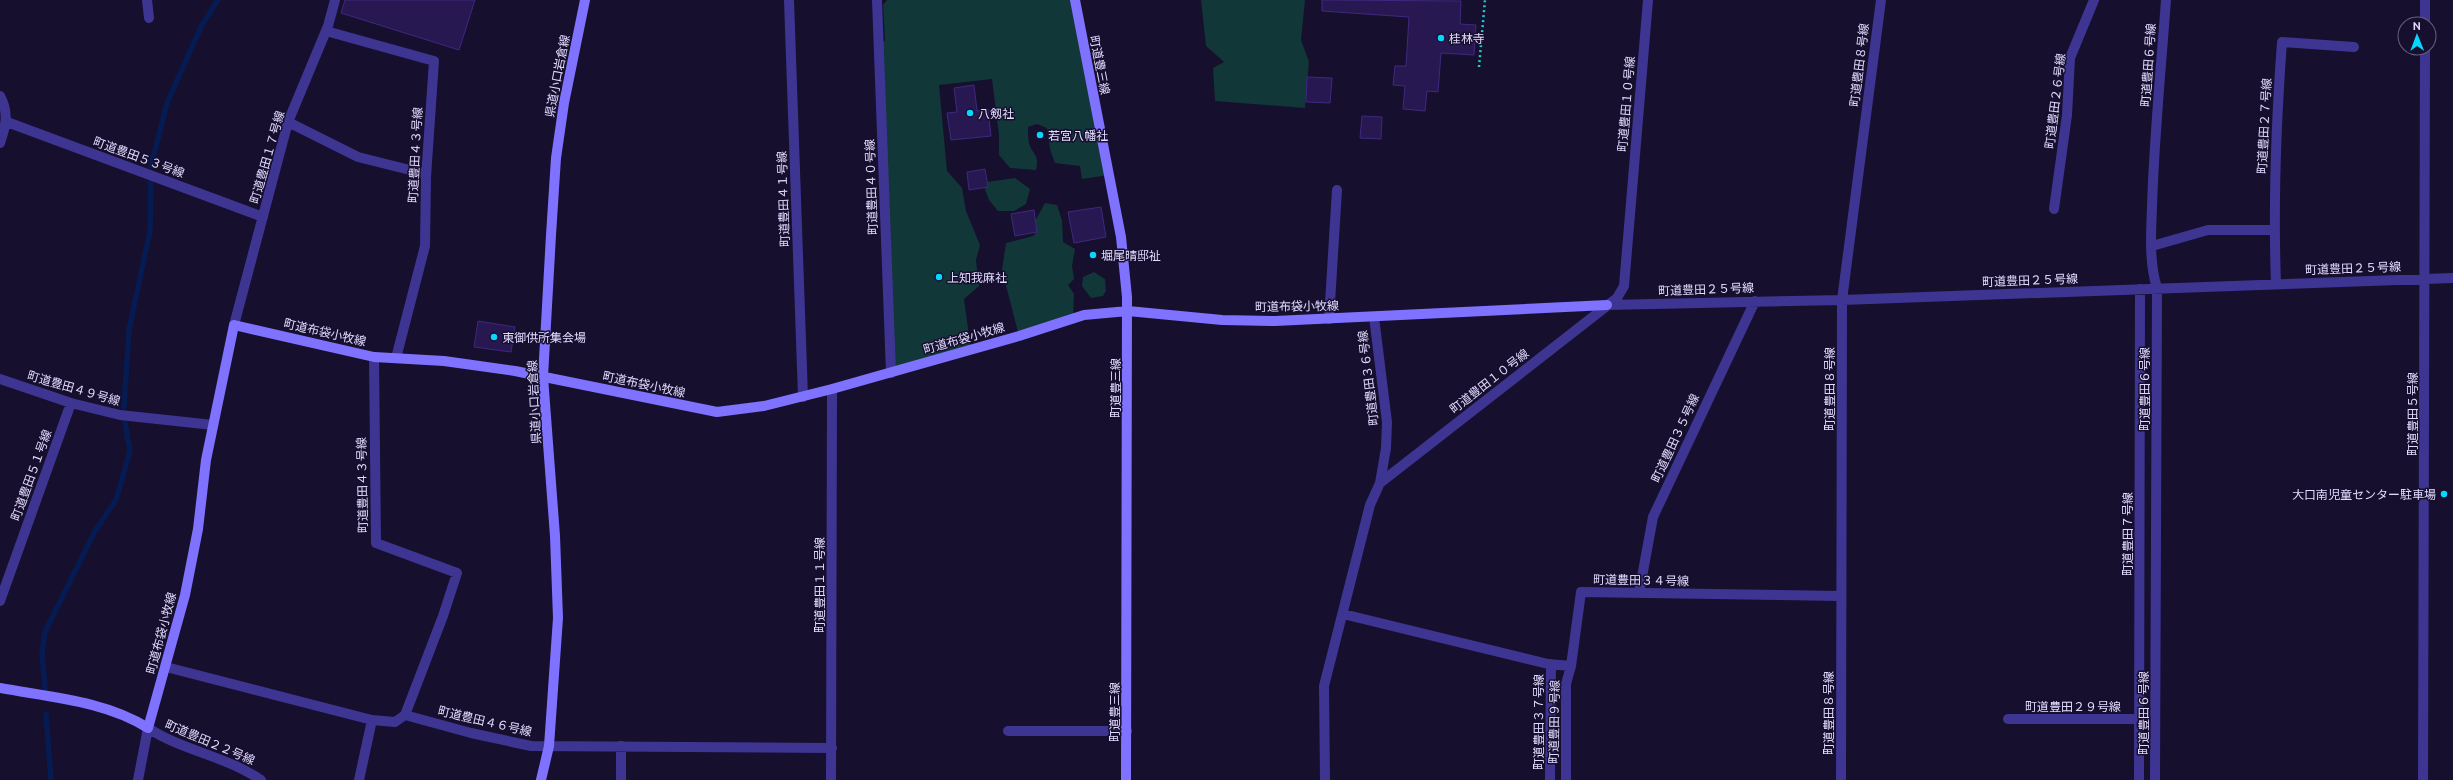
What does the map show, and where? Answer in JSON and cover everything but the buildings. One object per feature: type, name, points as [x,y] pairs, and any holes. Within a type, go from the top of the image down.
[{"type":"street","points":[[147,0],[149,18]]},
{"type":"street","name":"町道豊田１７号線","points":[[234,324],[288,122],[326,31],[335,0]]},
{"type":"street","name":"県道小口岩倉線","points":[[541,780],[549,746],[556,657],[558,595],[544,377],[556,158],[564,103],[585,0]]},
{"type":"street","name":"町道豊田４１号線","points":[[789,0],[803,396]]},
{"type":"street","name":"町道豊田４０号線","points":[[877,0],[891,373]]},
{"type":"street","name":"町道豊三線","points":[[1075,0],[1122,242],[1128,311],[1126,780]]},
{"type":"street","name":"町道豊田１０号線","points":[[1325,780],[1324,686],[1370,505],[1380,483],[1617,298],[1624,286],[1648,0]]},
{"type":"street","name":"町道豊田８号線","points":[[1841,780],[1842,300],[1881,0]]},
{"type":"street","name":"町道豊田２６号線","points":[[2054,209],[2067,115],[2070,58],[2094,0]]},
{"type":"street","name":"町道豊田６号線","points":[[2155,780],[2157,288],[2153,277],[2152,246],[2153,182],[2166,0]]},
{"type":"street","points":[[2425,0],[2425,16]]},
{"type":"street","name":"町道豊田４３号線","points":[[326,31],[434,61],[426,174],[426,246],[396,358]]},
{"type":"street","name":"町道豊田２７号線","points":[[2276,284],[2274,230],[2275,137],[2282,42],[2354,47]]},
{"type":"street","name":"町道豊田５号線","points":[[2423,780],[2425,56]]},
{"type":"street","points":[[0,96],[4,104],[7,122],[0,143]]},
{"type":"street","name":"町道豊田５３号線","points":[[7,122],[263,217]]},
{"type":"street","points":[[288,122],[358,157],[426,174]]},
{"type":"street","points":[[1329,319],[1337,190]]},
{"type":"street","points":[[2152,246],[2208,230],[2274,230]]},
{"type":"street","name":"町道豊田２５号線","points":[[1607,305],[1842,300],[2453,278]]},
{"type":"street","name":"町道豊田７号線","points":[[2139,780],[2140,289]]},
{"type":"street","name":"町道豊田３５号線","points":[[1639,593],[1653,517],[1755,301]]},
{"type":"street","name":"町道布袋小牧線","points":[[148,728],[166,667],[188,580],[198,529],[213,425],[234,324],[374,357],[444,361],[544,377],[717,412],[764,406],[832,389],[891,373],[1084,315],[1128,311],[1222,320],[1275,321],[1607,305]]},
{"type":"street","name":"町道豊田３６号線","points":[[1374,317],[1388,422],[1386,448],[1380,483]]},
{"type":"street","name":"町道豊田４３号線","points":[[374,357],[376,543],[457,573],[443,616],[405,715]]},
{"type":"street","name":"町道豊田４９号線","points":[[0,380],[71,403],[120,415],[213,425]]},
{"type":"street","name":"町道豊田１１号線","points":[[831,780],[832,389]]},
{"type":"street","name":"町道豊田５１号線","points":[[0,602],[71,403]]},
{"type":"street","name":"町道豊田３４号線","points":[[1570,666],[1581,592],[1841,596]]},
{"type":"street","points":[[1342,614],[1551,664],[1570,666]]},
{"type":"street","name":"町道豊田３７号線","points":[[1550,780],[1551,664]]},
{"type":"street","name":"町道豊田９号線","points":[[1566,780],[1566,684],[1570,666]]},
{"type":"street","points":[[166,667],[372,720],[395,722],[405,715]]},
{"type":"street","points":[[0,688],[105,709],[136,720],[148,728],[138,780]]},
{"type":"street","name":"町道豊田４６号線","points":[[405,715],[471,733],[531,746],[832,748]]},
{"type":"street","name":"町道豊田２９号線","points":[[2008,719],[2139,719]]},
{"type":"street","points":[[358,780],[372,720]]},
{"type":"street","name":"町道豊田２２号線","points":[[148,728],[168,740],[246,770],[261,780]]},
{"type":"street","points":[[1008,731],[1126,731]]},
{"type":"street","points":[[621,746],[621,780]]},
{"type":"path","points":[[1479,68],[1485,0]]},
{"type":"green space","points":[[887,0],[1071,0],[1109,175],[1082,179],[1080,166],[1055,163],[1050,149],[1047,128],[1037,124],[1028,127],[1030,147],[1037,160],[1036,170],[1010,168],[999,155],[999,135],[992,79],[939,85],[947,171],[962,188],[966,211],[980,245],[976,260],[979,286],[964,299],[971,350],[891,373],[878,42],[885,41],[883,5]]},
{"type":"green space","points":[[1201,0],[1305,0],[1301,40],[1309,62],[1305,108],[1215,101],[1213,68],[1224,62],[1206,46]]},
{"type":"green space","points":[[1015,178],[1030,189],[1026,204],[1014,211],[998,211],[989,200],[984,187],[988,187],[987,182]]},
{"type":"green space","points":[[1045,203],[1057,205],[1062,220],[1063,242],[1075,249],[1072,266],[1074,279],[1068,285],[1074,294],[1073,318],[1019,336],[1002,270],[1006,243],[1033,236],[1037,232],[1035,221]]},
{"type":"green space","points":[[1094,272],[1105,279],[1106,291],[1103,296],[1091,298],[1082,286],[1083,277]]},
{"type":"waterway","points":[[151,166],[167,103],[202,25],[218,0]]},
{"type":"waterway","points":[[124,407],[129,330],[150,231],[151,182]]},
{"type":"waterway","points":[[45,689],[42,653],[45,632],[95,531],[116,500],[130,451],[125,423]]},
{"type":"waterway","points":[[46,714],[51,780]]},
{"type":"place","name":"桂林寺","points":[[1441,38]]},
{"type":"place","name":"八剱社","points":[[970,113]]},
{"type":"place","name":"若宮八幡社","points":[[1040,135]]},
{"type":"place","name":"堀尾晴邸祉","points":[[1093,255]]},
{"type":"place","name":"上知我麻社","points":[[939,277]]},
{"type":"place","name":"東御供所集会場","points":[[494,337]]},
{"type":"place","name":"大口南児童センター駐車場","points":[[2444,494]]}]
